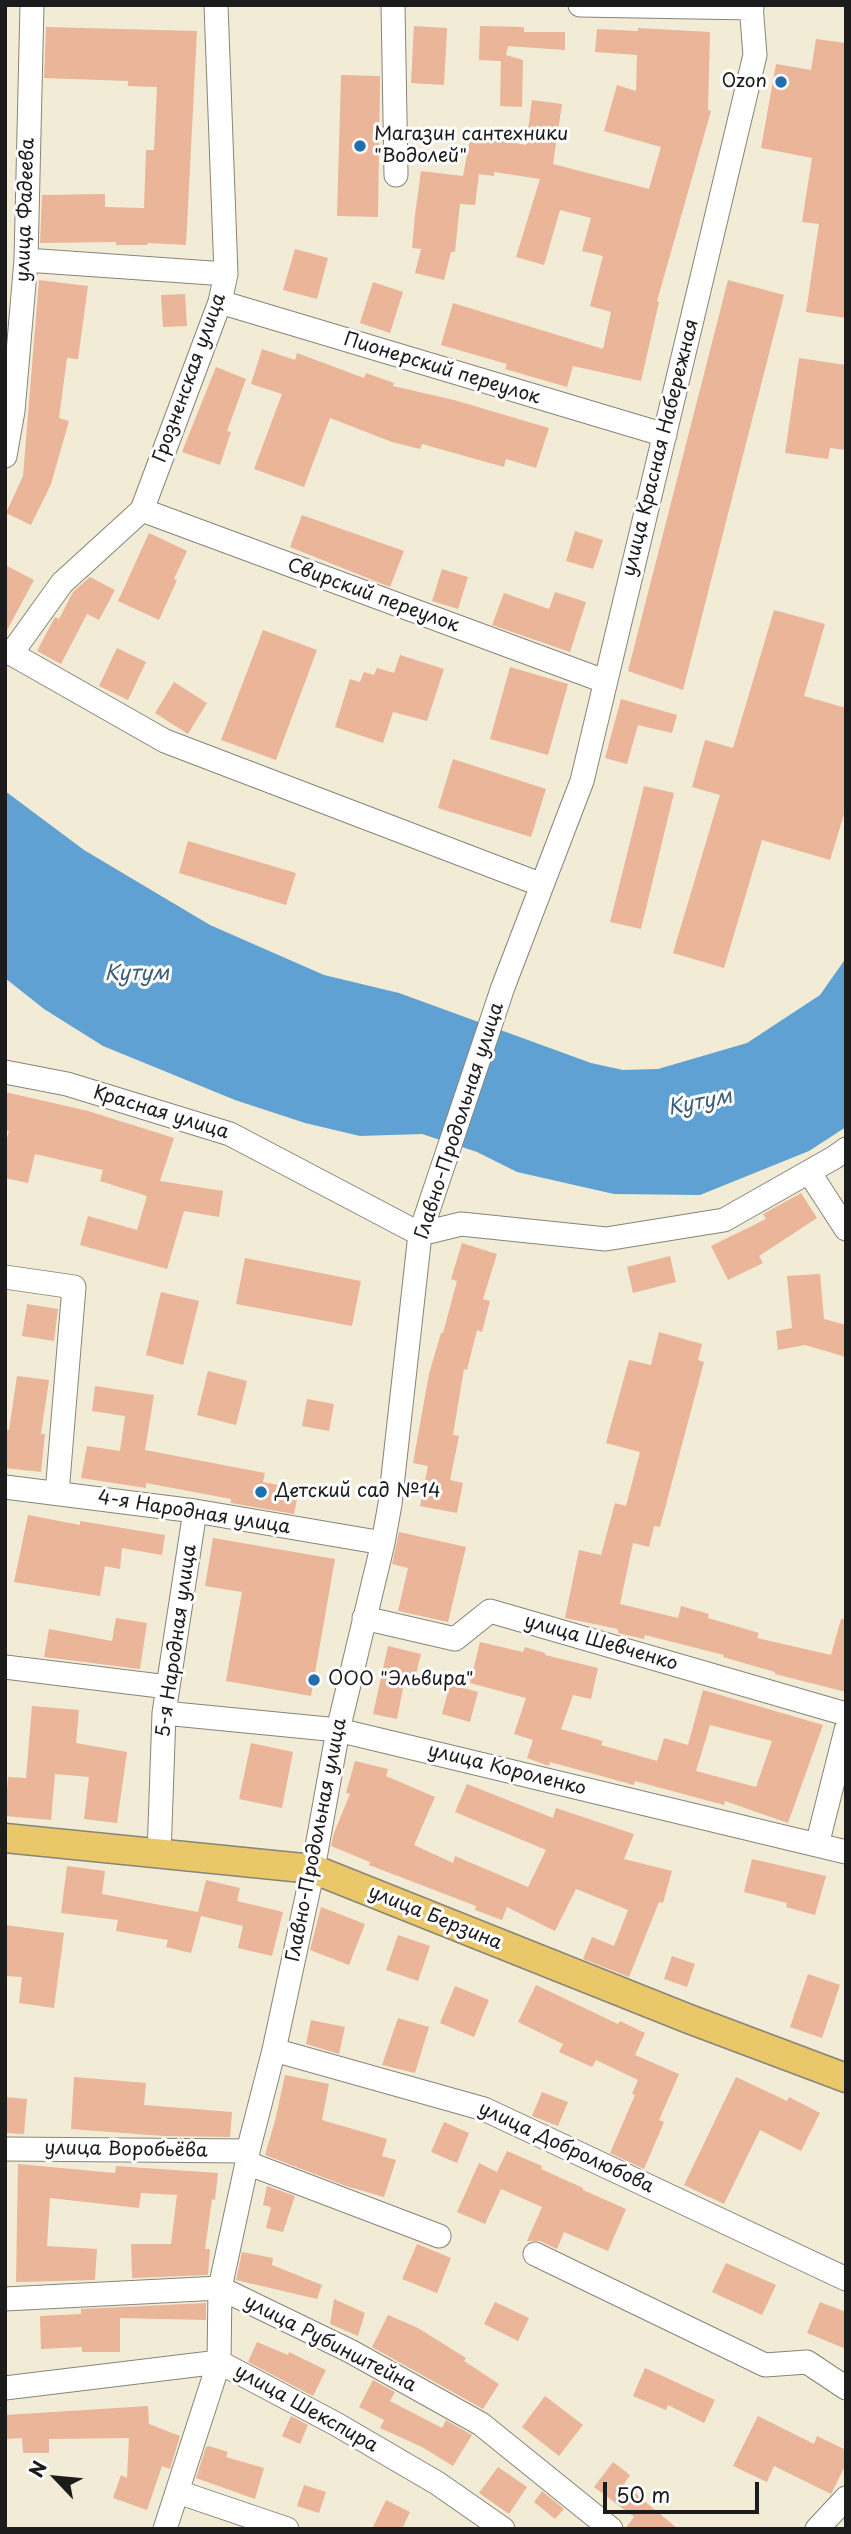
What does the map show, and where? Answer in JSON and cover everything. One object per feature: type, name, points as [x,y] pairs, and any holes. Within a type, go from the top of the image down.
[{"type":"main road","name":"улица Берзина","points":[[5,1838],[313,1869],[689,2019],[846,2078]]},
{"type":"street","name":"улица Фадеева","points":[[5,456],[13,411],[26,260],[32,5]]},
{"type":"street","name":"Грозненская улица","points":[[8,652],[62,583],[142,510],[220,302],[226,274],[216,5]]},
{"type":"street","points":[[393,5],[396,175]]},
{"type":"street","points":[[580,5],[751,7]]},
{"type":"street","name":"улица Красная Набережная","points":[[503,987],[582,781],[755,55],[751,7]]},
{"type":"street","points":[[26,260],[226,274]]},
{"type":"street","name":"Пионерский переулок","points":[[220,302],[665,435]]},
{"type":"street","name":"Свирский переулок","points":[[142,510],[604,681]]},
{"type":"street","points":[[8,652],[165,741],[542,885]]},
{"type":"street","name":"Главно-Продольная улица","points":[[165,2529],[219,2362],[220,2288],[313,1869],[338,1730],[383,1543],[390,1504],[421,1234],[503,987]]},
{"type":"street","name":"Красная улица","points":[[5,1072],[67,1084],[230,1134],[421,1234]]},
{"type":"street","points":[[421,1234],[461,1224],[606,1239],[724,1220],[846,1149]]},
{"type":"street","points":[[809,1172],[846,1229]]},
{"type":"street","points":[[5,1277],[74,1287],[57,1493]]},
{"type":"street","name":"4-я Народная улица","points":[[5,1487],[195,1511],[383,1543]]},
{"type":"street","name":"5-я Народная улица","points":[[159,1855],[163,1713],[195,1511]]},
{"type":"street","name":"улица Шевченко","points":[[364,1618],[455,1639],[490,1611],[846,1714]]},
{"type":"street","points":[[5,1667],[168,1687]]},
{"type":"street","name":"улица Короленко","points":[[163,1713],[338,1730],[846,1852]]},
{"type":"street","points":[[817,1845],[846,1730]]},
{"type":"street","name":"улица Добролюбова","points":[[274,2050],[484,2109],[846,2279]]},
{"type":"street","name":"улица Воробьёва","points":[[5,2149],[247,2157]]},
{"type":"street","points":[[247,2157],[439,2236]]},
{"type":"street","points":[[535,2254],[765,2365],[807,2362],[846,2388]]},
{"type":"street","name":"улица Рубинштейна","points":[[5,2299],[220,2288],[350,2351],[481,2424],[611,2529]]},
{"type":"street","name":"улица Шекспира","points":[[5,2388],[219,2362],[336,2424],[437,2483],[503,2529]]},
{"type":"street","points":[[178,2491],[287,2529]]},
{"type":"street","points":[[817,2529],[846,2498]]},
{"type":"water","name":"Кутум","points":[[5,791],[84,850],[210,925],[324,975],[399,993],[591,1063],[623,1070],[658,1069],[747,1043],[820,995],[846,958],[846,1127],[809,1151],[700,1195],[614,1194],[517,1172],[477,1152],[422,1134],[360,1136],[305,1123],[235,1100],[103,1046],[44,1009],[5,978]]},
{"type":"building","points":[[414,26],[447,28],[444,85],[411,83]]},
{"type":"building","points":[[480,26],[524,27],[524,32],[565,32],[565,50],[508,46],[506,55],[523,60],[522,107],[500,106],[501,61],[479,60]]},
{"type":"building","points":[[46,27],[197,31],[186,245],[40,243],[42,195],[105,194],[105,207],[144,208],[146,150],[154,150],[157,87],[128,86],[128,81],[44,78]]},
{"type":"building","points":[[638,28],[710,32],[708,110],[711,111],[657,301],[659,302],[641,381],[573,366],[567,387],[505,369],[507,364],[441,345],[453,303],[603,349],[611,312],[590,306],[603,256],[582,251],[591,218],[560,210],[544,265],[516,257],[540,179],[494,172],[494,176],[479,174],[475,205],[460,204],[455,252],[451,252],[444,280],[415,273],[421,249],[412,248],[415,215],[421,171],[463,176],[471,134],[526,145],[532,100],[562,104],[553,164],[649,189],[661,147],[604,131],[617,85],[636,91],[637,55],[595,52],[597,29],[638,31]]},
{"type":"building","points":[[816,39],[846,43],[846,318],[806,312],[819,224],[802,222],[812,158],[761,148],[776,64],[811,70]]},
{"type":"building","name":"Магазин сантехники \"Водолей\"","points":[[341,75],[380,76],[378,217],[337,216]]},
{"type":"building","points":[[295,249],[328,258],[317,299],[283,290]]},
{"type":"building","points":[[39,280],[88,286],[78,359],[67,358],[59,418],[69,421],[51,484],[31,525],[6,513],[23,476]]},
{"type":"building","points":[[728,280],[784,295],[683,690],[628,671]]},
{"type":"building","points":[[373,282],[403,292],[390,333],[360,323]]},
{"type":"building","points":[[185,294],[187,326],[163,327],[161,295]]},
{"type":"building","points":[[262,349],[295,360],[297,353],[364,378],[366,373],[394,383],[393,386],[454,400],[549,428],[536,468],[506,459],[504,467],[422,444],[420,449],[392,442],[330,418],[304,487],[254,469],[282,394],[251,384]]},
{"type":"building","points":[[799,358],[846,365],[846,450],[830,448],[828,459],[785,453]]},
{"type":"building","points":[[216,367],[246,379],[227,431],[231,432],[220,465],[182,452]]},
{"type":"building","points":[[302,515],[404,551],[390,587],[290,547]]},
{"type":"building","points":[[575,531],[603,540],[593,569],[566,561]]},
{"type":"building","points":[[149,533],[187,551],[159,620],[118,601]]},
{"type":"building","points":[[5,565],[34,580],[5,634]]},
{"type":"building","points":[[442,569],[468,577],[458,609],[432,601]]},
{"type":"building","points":[[90,577],[115,590],[99,620],[87,614],[61,664],[37,651],[55,617],[59,619],[73,592]]},
{"type":"building","points":[[555,592],[586,602],[570,652],[492,625],[504,593],[549,609]]},
{"type":"building","points":[[774,610],[825,624],[804,696],[846,708],[846,808],[830,860],[762,840],[724,968],[673,953],[720,795],[692,787],[705,740],[733,748]]},
{"type":"building","points":[[263,630],[317,650],[276,760],[221,740]]},
{"type":"building","points":[[117,648],[146,662],[128,700],[99,686]]},
{"type":"building","points":[[400,655],[444,669],[427,721],[393,712],[383,743],[335,727],[350,679],[360,682],[364,672],[374,675],[377,668],[394,673]]},
{"type":"building","points":[[510,667],[568,684],[548,755],[490,739]]},
{"type":"building","points":[[174,682],[207,703],[188,734],[155,713]]},
{"type":"building","points":[[621,699],[677,715],[672,733],[638,725],[627,764],[605,758]]},
{"type":"building","points":[[453,759],[546,789],[531,837],[438,808]]},
{"type":"building","points":[[644,786],[674,793],[641,929],[610,922]]},
{"type":"building","points":[[188,841],[296,873],[286,905],[179,873]]},
{"type":"building","points":[[5,1092],[88,1111],[174,1138],[160,1181],[223,1191],[219,1217],[184,1211],[167,1269],[80,1245],[88,1216],[137,1230],[147,1196],[100,1181],[103,1170],[35,1154],[28,1183],[5,1178],[5,1146],[9,1131],[5,1130]]},
{"type":"building","points":[[801,1193],[817,1218],[759,1256],[763,1263],[728,1280],[711,1246],[766,1219],[763,1214]]},
{"type":"building","points":[[462,1243],[497,1254],[483,1299],[490,1301],[482,1332],[477,1330],[467,1370],[464,1369],[453,1435],[459,1436],[450,1480],[463,1483],[457,1513],[420,1506],[428,1466],[413,1463],[429,1374],[457,1281],[451,1279]]},
{"type":"building","points":[[670,1256],[676,1282],[633,1293],[627,1267]]},
{"type":"building","points":[[245,1258],[361,1281],[352,1326],[236,1304]]},
{"type":"building","points":[[820,1274],[824,1319],[846,1325],[846,1357],[805,1345],[778,1350],[776,1331],[792,1328],[787,1276]]},
{"type":"building","points":[[161,1292],[199,1301],[183,1365],[146,1355]]},
{"type":"building","points":[[27,1304],[58,1309],[54,1341],[22,1336]]},
{"type":"building","points":[[659,1332],[702,1344],[698,1360],[704,1362],[660,1527],[654,1526],[649,1547],[633,1543],[620,1604],[678,1618],[681,1606],[709,1614],[708,1618],[759,1633],[757,1638],[831,1655],[841,1619],[846,1619],[846,1692],[775,1674],[723,1657],[724,1655],[645,1635],[644,1639],[618,1633],[618,1629],[565,1618],[579,1550],[601,1555],[615,1503],[626,1506],[640,1452],[606,1443],[629,1360],[651,1365]]},
{"type":"building","points":[[208,1371],[247,1381],[236,1425],[197,1415]]},
{"type":"building","points":[[17,1376],[49,1380],[41,1434],[45,1434],[41,1472],[5,1468],[5,1430],[9,1430]]},
{"type":"building","points":[[95,1386],[154,1395],[145,1450],[265,1473],[263,1482],[299,1489],[294,1514],[231,1503],[231,1499],[146,1483],[146,1488],[81,1478],[87,1446],[120,1451],[125,1416],[92,1411]]},
{"type":"building","points":[[307,1399],[334,1404],[329,1431],[302,1426]]},
{"type":"building","points":[[28,1515],[80,1525],[80,1521],[165,1535],[162,1555],[122,1548],[120,1569],[105,1566],[100,1596],[14,1582]]},
{"type":"building","points":[[399,1532],[466,1547],[448,1622],[398,1611],[408,1568],[392,1564]]},
{"type":"building","points":[[213,1538],[335,1559],[311,1696],[226,1681],[242,1592],[205,1586]]},
{"type":"building","points":[[116,1618],[147,1623],[140,1669],[44,1657],[49,1629],[112,1641]]},
{"type":"building","points":[[480,1642],[523,1652],[525,1647],[545,1655],[598,1668],[591,1699],[573,1695],[561,1729],[603,1741],[601,1745],[657,1761],[664,1738],[688,1745],[703,1690],[823,1725],[788,1823],[725,1801],[724,1805],[635,1781],[634,1785],[550,1762],[549,1766],[527,1758],[533,1740],[514,1734],[526,1698],[470,1683]],"holes":[[[710,1725],[772,1741],[756,1787],[696,1771]]]},
{"type":"building","points":[[388,1646],[421,1654],[413,1686],[404,1683],[397,1719],[373,1714]]},
{"type":"building","points":[[450,1684],[478,1692],[470,1722],[442,1714]]},
{"type":"building","points":[[32,1706],[79,1710],[76,1743],[127,1752],[117,1823],[84,1819],[89,1777],[55,1774],[51,1820],[5,1816],[8,1777],[26,1778]]},
{"type":"building","points":[[251,1743],[293,1752],[282,1808],[239,1799]]},
{"type":"building","points":[[355,1761],[388,1769],[386,1776],[435,1797],[414,1845],[453,1863],[455,1856],[528,1887],[546,1850],[455,1812],[467,1784],[553,1818],[556,1808],[634,1834],[624,1859],[672,1871],[663,1903],[659,1902],[629,1977],[583,1959],[592,1937],[614,1946],[628,1910],[576,1889],[555,1931],[507,1907],[502,1920],[475,1910],[476,1906],[369,1865],[370,1862],[331,1846],[350,1794],[346,1793]]},
{"type":"building","points":[[752,1859],[826,1876],[815,1915],[786,1907],[787,1903],[744,1892]]},
{"type":"building","points":[[67,1866],[105,1871],[102,1894],[198,1912],[206,1880],[240,1888],[237,1901],[283,1912],[272,1956],[238,1948],[243,1926],[201,1916],[191,1953],[166,1947],[168,1940],[116,1931],[118,1920],[61,1913]]},
{"type":"building","points":[[321,1907],[365,1924],[349,1965],[310,1950]]},
{"type":"building","points":[[5,1925],[64,1933],[54,2008],[19,2003],[22,1977],[5,1976]]},
{"type":"building","points":[[398,1935],[430,1946],[418,1981],[386,1970]]},
{"type":"building","points":[[672,1956],[695,1964],[687,1987],[664,1979]]},
{"type":"building","points":[[808,1974],[840,1985],[822,2038],[790,2027]]},
{"type":"building","points":[[536,1985],[618,2024],[620,2021],[645,2033],[635,2055],[679,2074],[659,2120],[664,2122],[644,2169],[610,2153],[635,2095],[632,2094],[638,2080],[596,2060],[592,2067],[559,2052],[563,2044],[518,2022]]},
{"type":"building","points":[[455,1986],[489,2000],[474,2037],[440,2023]]},
{"type":"building","points":[[398,2018],[429,2027],[415,2073],[382,2065]]},
{"type":"building","points":[[311,2020],[345,2027],[339,2054],[306,2044]]},
{"type":"building","points":[[285,2075],[329,2084],[322,2120],[387,2139],[382,2156],[396,2160],[384,2197],[346,2186],[265,2155]]},
{"type":"building","points":[[74,2077],[146,2083],[144,2105],[232,2112],[230,2137],[163,2136],[71,2129]]},
{"type":"building","points":[[736,2077],[787,2101],[789,2097],[820,2113],[801,2151],[760,2130],[724,2204],[684,2185]]},
{"type":"building","points":[[542,2092],[568,2102],[558,2126],[532,2116]]},
{"type":"building","points":[[5,2097],[27,2099],[24,2134],[5,2133]]},
{"type":"building","points":[[444,2122],[469,2133],[457,2163],[431,2152]]},
{"type":"building","points":[[507,2151],[626,2209],[608,2251],[564,2232],[557,2249],[540,2241],[527,2241],[542,2207],[501,2189],[485,2224],[457,2212],[479,2163],[497,2172]]},
{"type":"building","points":[[18,2164],[115,2173],[116,2166],[218,2173],[205,2249],[210,2249],[208,2275],[132,2278],[131,2244],[171,2244],[177,2195],[141,2193],[139,2208],[50,2198],[47,2246],[97,2249],[95,2280],[16,2282]]},
{"type":"building","points":[[267,2186],[295,2196],[283,2232],[266,2228],[271,2207],[263,2205]]},
{"type":"building","points":[[417,2244],[451,2258],[437,2293],[402,2279]]},
{"type":"building","points":[[242,2252],[273,2258],[272,2265],[322,2285],[317,2299],[236,2280]]},
{"type":"building","points":[[726,2263],[776,2285],[762,2315],[712,2292]]},
{"type":"building","points":[[334,2299],[365,2313],[358,2336],[330,2324]]},
{"type":"building","points":[[495,2302],[529,2318],[518,2341],[484,2324]]},
{"type":"building","points":[[820,2302],[846,2312],[846,2349],[807,2333]]},
{"type":"building","points":[[206,2303],[206,2320],[120,2318],[120,2352],[82,2352],[82,2347],[41,2349],[40,2316],[81,2314],[81,2309]]},
{"type":"building","points":[[388,2315],[418,2328],[466,2358],[464,2361],[499,2384],[483,2409],[372,2347]]},
{"type":"building","points":[[257,2342],[288,2355],[289,2352],[326,2370],[313,2396],[248,2362]]},
{"type":"building","points":[[645,2368],[715,2400],[704,2423],[668,2405],[666,2410],[633,2396]]},
{"type":"building","points":[[373,2380],[395,2392],[390,2401],[442,2428],[446,2420],[472,2435],[453,2466],[422,2447],[380,2428],[384,2420],[359,2407]]},
{"type":"building","points":[[545,2396],[583,2425],[559,2456],[522,2427]]},
{"type":"building","points":[[148,2406],[149,2424],[180,2436],[170,2469],[162,2466],[147,2510],[113,2498],[121,2475],[127,2478],[129,2438],[49,2439],[49,2453],[23,2453],[22,2438],[5,2439],[5,2415]]},
{"type":"building","points":[[291,2416],[308,2425],[300,2444],[282,2436]]},
{"type":"building","points":[[758,2416],[814,2444],[817,2436],[846,2450],[846,2464],[831,2494],[774,2466],[767,2482],[733,2466]]},
{"type":"building","points":[[206,2447],[228,2452],[226,2457],[264,2468],[255,2499],[196,2478]]},
{"type":"building","points":[[613,2462],[630,2475],[624,2484],[678,2529],[625,2529],[634,2517],[594,2487]]},
{"type":"building","points":[[498,2467],[527,2487],[509,2514],[479,2493]]},
{"type":"building","points":[[304,2485],[326,2492],[319,2513],[297,2506]]},
{"type":"building","points":[[542,2491],[564,2509],[555,2519],[534,2502]]},
{"type":"building","points":[[386,2500],[410,2512],[402,2529],[372,2529]]},
{"type":"place","name":"Ozon","points":[[781,82]]},
{"type":"place","name":"Магазин сантехники \"Водолей\"","points":[[360,146]]},
{"type":"place","name":"Детский сад №14","points":[[261,1492]]},
{"type":"place","name":"ООО \"Эльвира\"","points":[[314,1680]]}]
